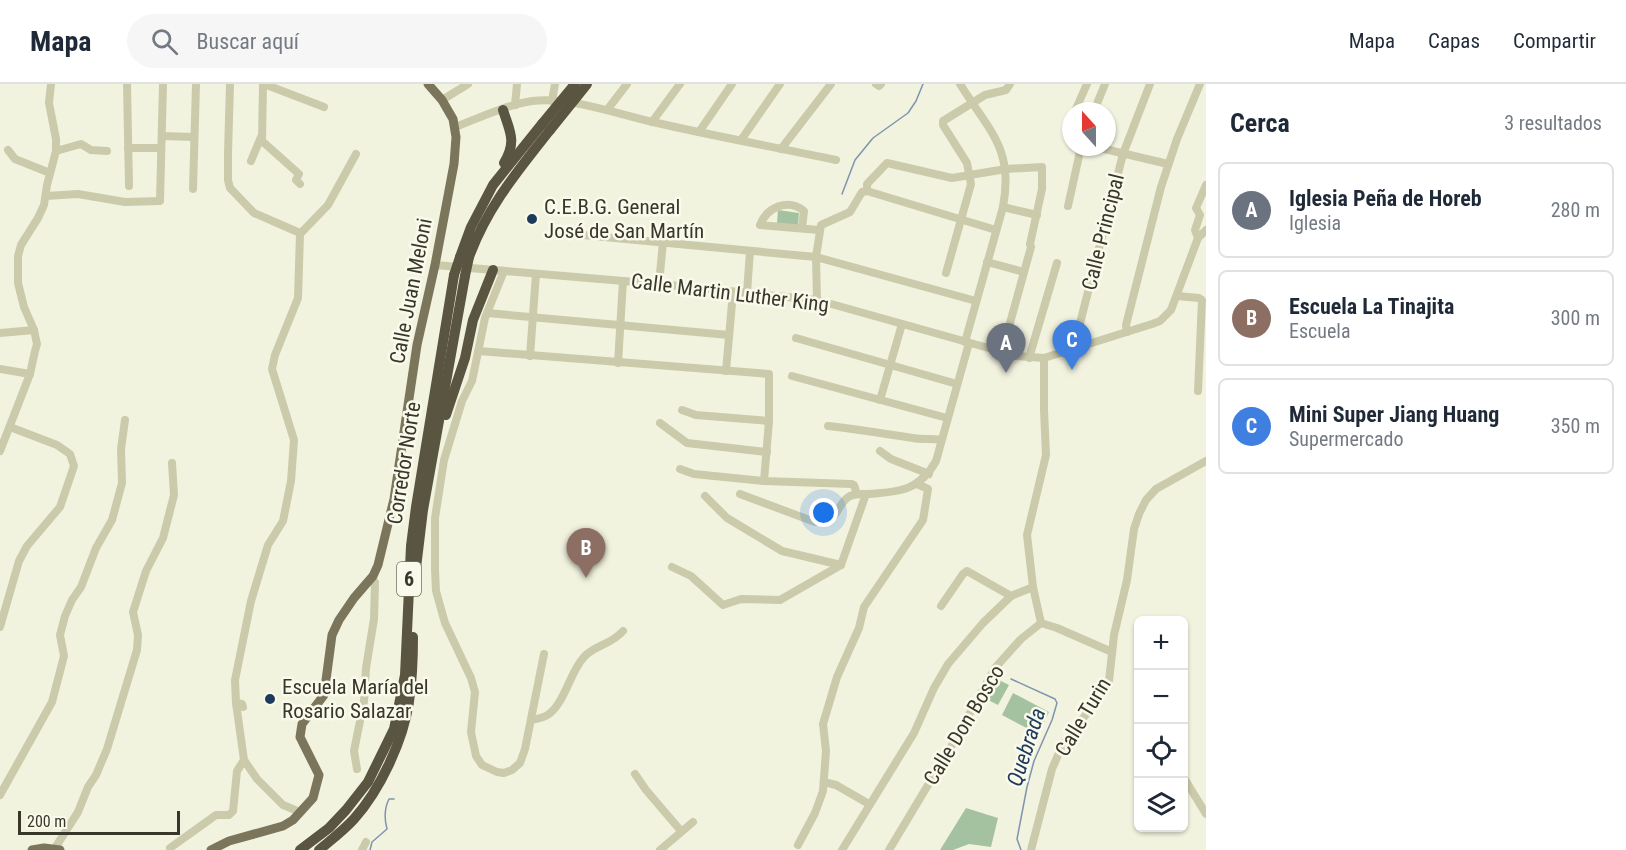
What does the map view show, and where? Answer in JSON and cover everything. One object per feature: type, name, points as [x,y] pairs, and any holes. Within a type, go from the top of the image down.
[{"type":"highway","name":"Corredor Norte","points":[[464,257],[506,185],[575,84]]},
{"type":"highway","name":"Corredor Norte","points":[[309,848],[346,810],[368,782],[394,729],[405,675],[408,583],[414,517],[471,227],[493,185],[587,84]]},
{"type":"highway","points":[[493,185],[512,146],[512,138],[503,110]]},
{"type":"highway","points":[[434,449],[465,358],[473,320],[499,271]]},
{"type":"highway","name":"Corredor Norte","points":[[309,848],[338,835],[355,818],[376,787],[392,756],[409,705],[420,528],[460,275]]},
{"type":"highway","points":[[295,850],[309,848]]},
{"type":"main road","name":"Calle Juan Meloni","points":[[211,850],[229,841],[283,826],[293,820],[313,798],[319,775],[300,737],[302,724],[324,695],[332,635],[339,620],[370,579],[382,553],[394,499],[417,345],[454,164],[453,119],[442,100],[428,84]]},
{"type":"main road","points":[[32,850],[57,849]]},
{"type":"street","points":[[0,451],[30,374],[37,344],[21,296],[18,256],[21,246],[39,218],[56,151],[49,103],[51,84]]},
{"type":"street","points":[[127,84],[129,186]]},
{"type":"street","points":[[46,196],[78,194],[125,202],[160,201],[163,84]]},
{"type":"street","points":[[193,189],[196,84]]},
{"type":"street","points":[[230,84],[228,153],[230,188],[254,213],[300,233]]},
{"type":"street","points":[[300,183],[296,180],[299,174],[262,141],[263,84],[324,107]]},
{"type":"street","points":[[442,100],[468,84]]},
{"type":"street","points":[[516,105],[517,84]]},
{"type":"street","points":[[552,101],[555,84]]},
{"type":"street","points":[[607,111],[627,84]]},
{"type":"street","points":[[652,122],[680,84]]},
{"type":"street","points":[[699,132],[732,84]]},
{"type":"street","points":[[741,140],[780,84]]},
{"type":"street","points":[[781,149],[831,84]]},
{"type":"street","points":[[876,84],[879,86],[881,84]]},
{"type":"street","points":[[740,494],[815,522],[827,521],[835,517],[848,497],[857,494],[901,491],[918,484],[929,474],[936,461],[976,301],[1003,207],[1006,188],[1006,169],[997,140],[960,84]]},
{"type":"street","points":[[946,273],[970,195],[970,176],[962,154],[942,123],[999,87],[1006,90],[1010,84]]},
{"type":"street","points":[[1079,102],[1087,84]]},
{"type":"street","points":[[1098,102],[1105,84]]},
{"type":"street","name":"Calle Principal","points":[[1078,347],[1076,339],[1124,154],[1150,84]]},
{"type":"street","points":[[1127,332],[1126,325],[1161,187],[1200,84]]},
{"type":"street","points":[[454,127],[531,101],[552,101],[836,160]]},
{"type":"street","points":[[162,136],[194,137]]},
{"type":"street","points":[[251,161],[261,136]]},
{"type":"street","points":[[56,151],[81,144],[91,150],[107,151]]},
{"type":"street","points":[[128,148],[161,148]]},
{"type":"street","points":[[8,150],[15,159],[50,173]]},
{"type":"street","points":[[1116,152],[1168,164]]},
{"type":"street","points":[[300,812],[283,805],[257,779],[244,760],[236,680],[251,601],[268,545],[283,521],[291,481],[294,440],[272,369],[275,355],[298,298],[300,233],[328,205],[356,154]]},
{"type":"street","points":[[1068,206],[1079,156]]},
{"type":"street","points":[[867,190],[867,184],[887,163],[952,178],[1006,169],[1042,167],[1042,189],[1037,215],[1002,352]]},
{"type":"street","points":[[1198,238],[1195,230],[1200,215],[1196,208],[1206,185]]},
{"type":"street","points":[[817,300],[816,257],[819,230],[824,222],[850,212],[862,192],[867,190],[996,230]]},
{"type":"street","points":[[802,228],[804,212],[798,207],[788,206],[765,213],[760,225],[819,230]]},
{"type":"street","points":[[1003,207],[1037,215]]},
{"type":"street","name":"Calle Martin Luther King","points":[[435,265],[817,300],[1002,352],[1029,358],[1044,358],[1160,321],[1172,310],[1198,238],[1206,230]]},
{"type":"street","points":[[583,235],[816,257],[976,301]]},
{"type":"street","points":[[659,284],[663,242]]},
{"type":"street","points":[[747,293],[750,250]]},
{"type":"street","points":[[987,262],[1024,272]]},
{"type":"street","points":[[1029,358],[1057,263]]},
{"type":"street","points":[[499,271],[483,323],[472,381],[462,401],[444,460],[435,518],[436,591],[445,623],[471,678],[475,692],[471,741],[482,765],[504,773],[520,764],[544,654]]},
{"type":"street","points":[[530,356],[536,274]]},
{"type":"street","points":[[618,363],[623,281]]},
{"type":"street","points":[[726,371],[733,292]]},
{"type":"street","points":[[1178,296],[1202,300],[1198,391]]},
{"type":"street","points":[[487,313],[729,335]]},
{"type":"street","points":[[880,400],[902,324]]},
{"type":"street","points":[[0,333],[34,330]]},
{"type":"street","points":[[796,338],[957,384]]},
{"type":"street","points":[[479,351],[769,375],[769,421],[764,481]]},
{"type":"street","points":[[1044,358],[1046,455],[1027,535],[1032,587],[1041,623],[1112,652]]},
{"type":"street","points":[[0,369],[30,374]]},
{"type":"street","points":[[792,376],[947,418]]},
{"type":"street","points":[[682,410],[696,415],[769,421]]},
{"type":"street","points":[[0,795],[52,702],[64,656],[60,635],[66,616],[72,600],[81,587],[96,548],[112,520],[122,483],[121,449],[125,420]]},
{"type":"street","points":[[660,423],[681,440],[694,445],[767,452]]},
{"type":"street","points":[[828,426],[941,440]]},
{"type":"street","points":[[0,627],[19,561],[27,546],[60,507],[74,466],[70,454],[57,445],[10,427]]},
{"type":"street","points":[[880,451],[891,459],[929,474]]},
{"type":"street","name":"Calle Turin","points":[[1031,850],[1052,769],[1062,746],[1109,681],[1114,634],[1127,580],[1134,529],[1146,500],[1156,489],[1206,460]]},
{"type":"street","points":[[57,849],[96,775],[126,688],[137,650],[138,635],[133,612],[146,571],[163,538],[174,495],[172,463]]},
{"type":"street","points":[[680,469],[694,474],[764,481],[852,484],[857,494]]},
{"type":"street","points":[[798,845],[824,791],[826,752],[823,724],[829,700],[859,628],[864,607],[923,520],[928,489],[918,484]]},
{"type":"street","points":[[672,567],[691,576],[723,605],[741,599],[780,600],[841,565],[866,494]]},
{"type":"street","points":[[705,496],[727,518],[782,551],[841,565]]},
{"type":"street","points":[[941,606],[966,571],[1011,596]]},
{"type":"street","points":[[357,769],[354,752],[364,701],[366,668],[374,619],[375,582],[370,579]]},
{"type":"street","points":[[842,850],[915,733],[934,688],[948,664],[1011,596],[1032,587]]},
{"type":"street","name":"Calle Don Bosco","points":[[889,850],[995,668],[1021,639],[1041,623]]},
{"type":"street","points":[[531,720],[549,715],[583,658],[598,647],[614,640],[623,631]]},
{"type":"street","points":[[170,848],[216,815],[233,812],[237,771],[244,760]]},
{"type":"street","points":[[635,774],[681,831]]},
{"type":"street","points":[[824,782],[836,785],[869,804]]},
{"type":"street","points":[[1188,785],[1206,814]]},
{"type":"street","points":[[660,850],[693,822]]},
{"type":"green space","points":[[778,210],[799,213],[798,225],[777,223]]},
{"type":"green space","points":[[997,679],[1009,685],[998,705],[986,699]]},
{"type":"green space","points":[[1013,693],[1049,712],[1038,734],[1002,715]]},
{"type":"green space","points":[[966,808],[998,818],[991,847],[969,844],[953,850],[940,850]]},
{"type":"waterway","name":"Quebrada","points":[[842,194],[855,160],[873,138],[908,113],[923,84]]},
{"type":"waterway","name":"Quebrada","points":[[1011,679],[1055,699],[1057,703],[1034,761],[1027,787],[1017,839],[1021,850]]},
{"type":"waterway","points":[[370,850],[372,842],[387,829],[386,806],[389,799],[394,799]]},
{"type":"place","name":"C.E.B.G. General José de San Martín","points":[[532,219]]},
{"type":"place","name":"Mini Super Jiang Huang","points":[[1072,370]]},
{"type":"place","name":"Iglesia Peña de Horeb","points":[[1006,373]]},
{"type":"place","name":"Escuela La Tinajita","points":[[586,578]]},
{"type":"place","name":"Escuela María del Rosario Salazar","points":[[270,699]]}]
